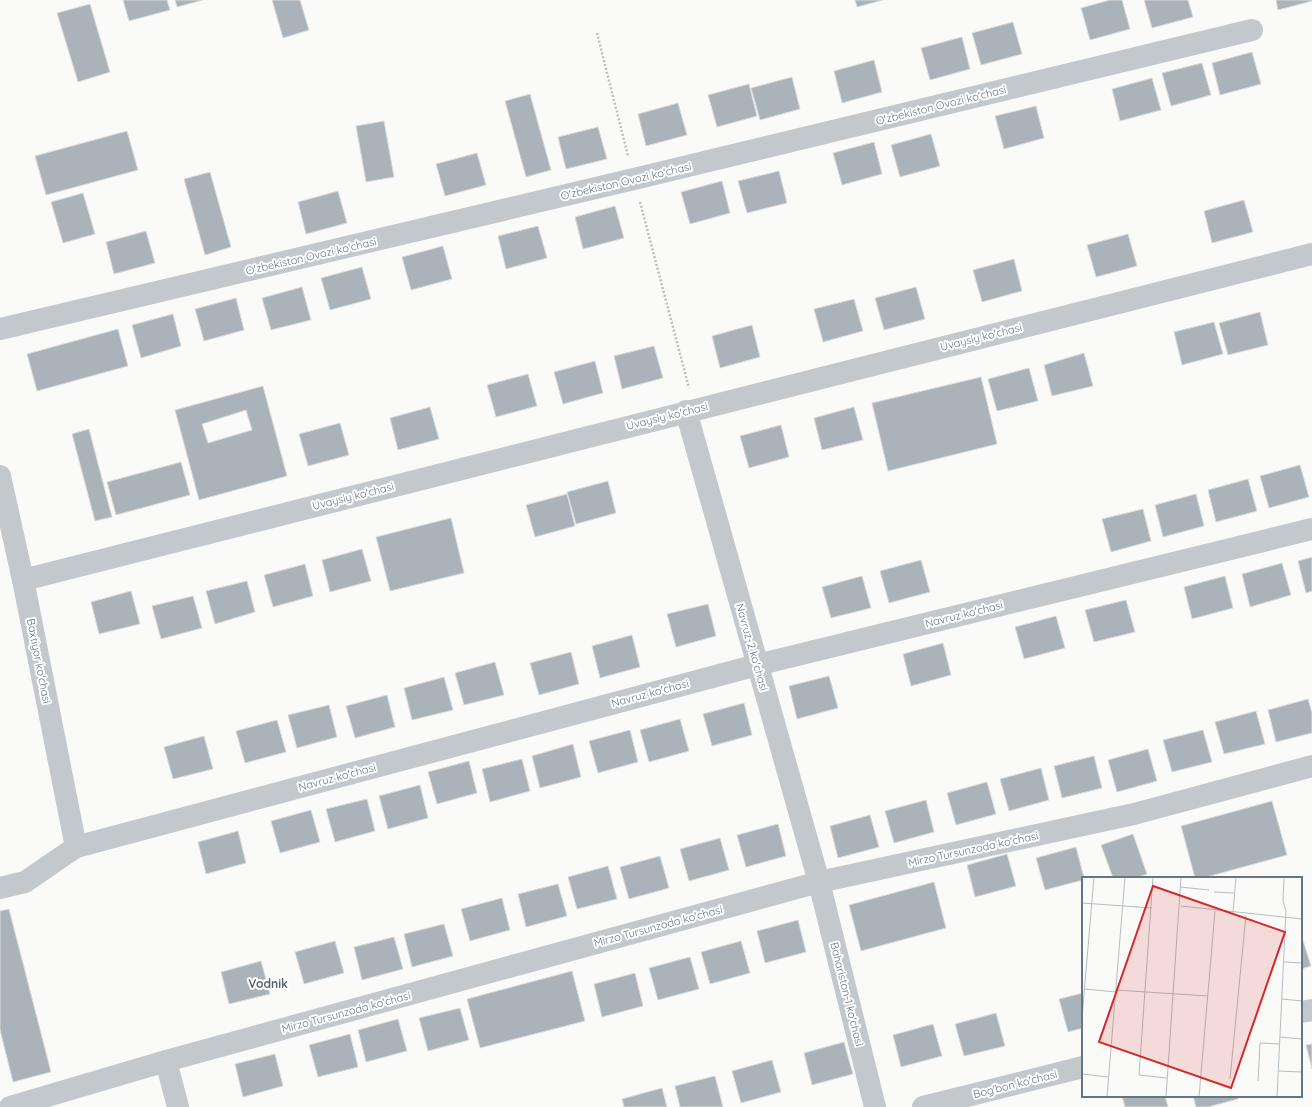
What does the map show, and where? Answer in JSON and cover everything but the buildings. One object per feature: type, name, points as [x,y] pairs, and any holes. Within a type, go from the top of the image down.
[{"type":"street","name":"O'zbekiston Ovozi ko'chasi","points":[[0,329],[634,179],[1252,30]]},
{"type":"street","name":"Uvaysiy ko'chasi","points":[[23,580],[690,410],[1312,254]]},
{"type":"street","name":"Navruz-2 ko'chasi","points":[[690,410],[757,665],[819,882]]},
{"type":"street","name":"Baxtiyor ko'chasi","points":[[0,476],[23,580],[76,847]]},
{"type":"street","name":"Navruz ko'chasi","points":[[0,888],[25,882],[76,847],[757,665],[1312,529]]},
{"type":"street","name":"Mirzo Tursunzoda ko'chasi","points":[[10,1107],[166,1061],[819,882],[1134,814],[1312,766]]},
{"type":"street","name":"Bahariston-1 ko'chasi","points":[[819,882],[875,1107]]},
{"type":"street","points":[[1302,1012],[1312,1010]]},
{"type":"street","points":[[166,1061],[178,1107]]},
{"type":"street","name":"Bog'bon ko'chasi","points":[[923,1107],[1082,1067]]},
{"type":"path","points":[[597,33],[690,410]]},
{"type":"district","name":"Vodnik","points":[[268,983]]}]
